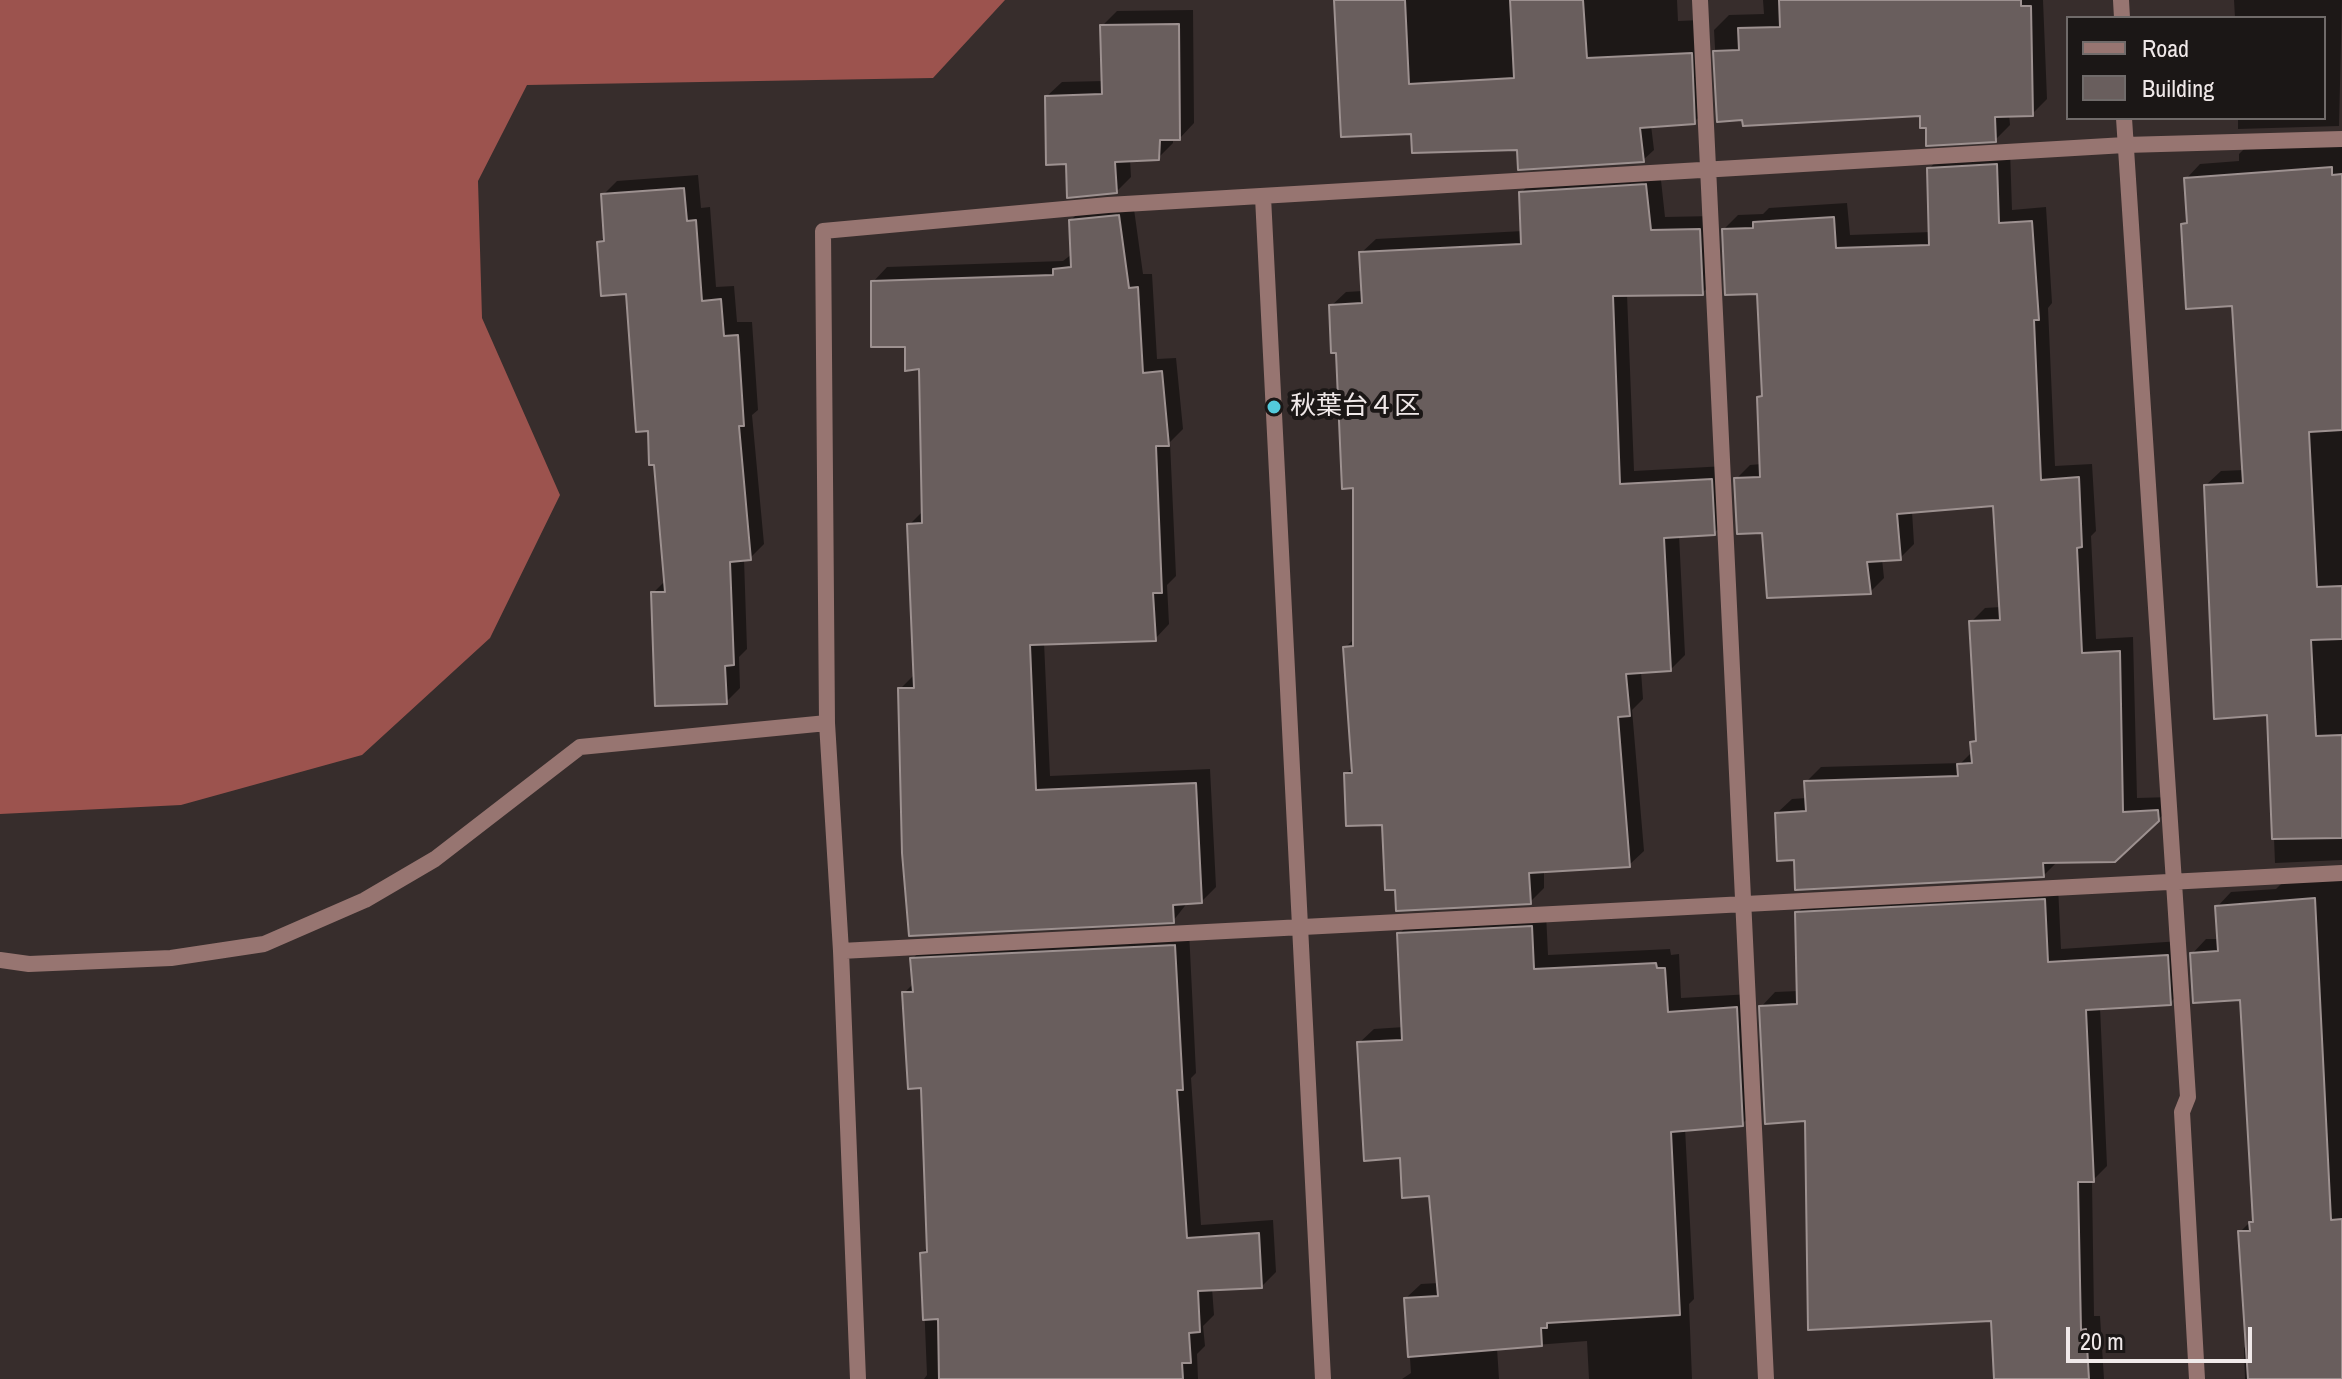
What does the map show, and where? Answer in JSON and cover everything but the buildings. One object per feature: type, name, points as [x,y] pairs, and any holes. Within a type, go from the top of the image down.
[{"type":"street","points":[[1700,0],[1766,1379]]},
{"type":"street","points":[[2124,120],[2188,1097],[2182,1112],[2197,1379]]},
{"type":"street","points":[[858,1379],[841,951],[827,723],[823,231],[1108,205],[1709,172],[2125,145],[2342,139]]},
{"type":"street","points":[[1263,197],[1323,1379]]},
{"type":"street","points":[[0,960],[29,964],[171,958],[264,944],[365,900],[435,859],[580,747],[827,723]]},
{"type":"street","points":[[841,951],[2342,873]]},
{"type":"shaded area","points":[[0,0],[1005,0],[933,78],[527,85],[478,181],[482,318],[560,495],[490,638],[362,755],[181,805],[0,814]]},
{"type":"place","name":"秋葉台４区","points":[[1274,407]]}]
